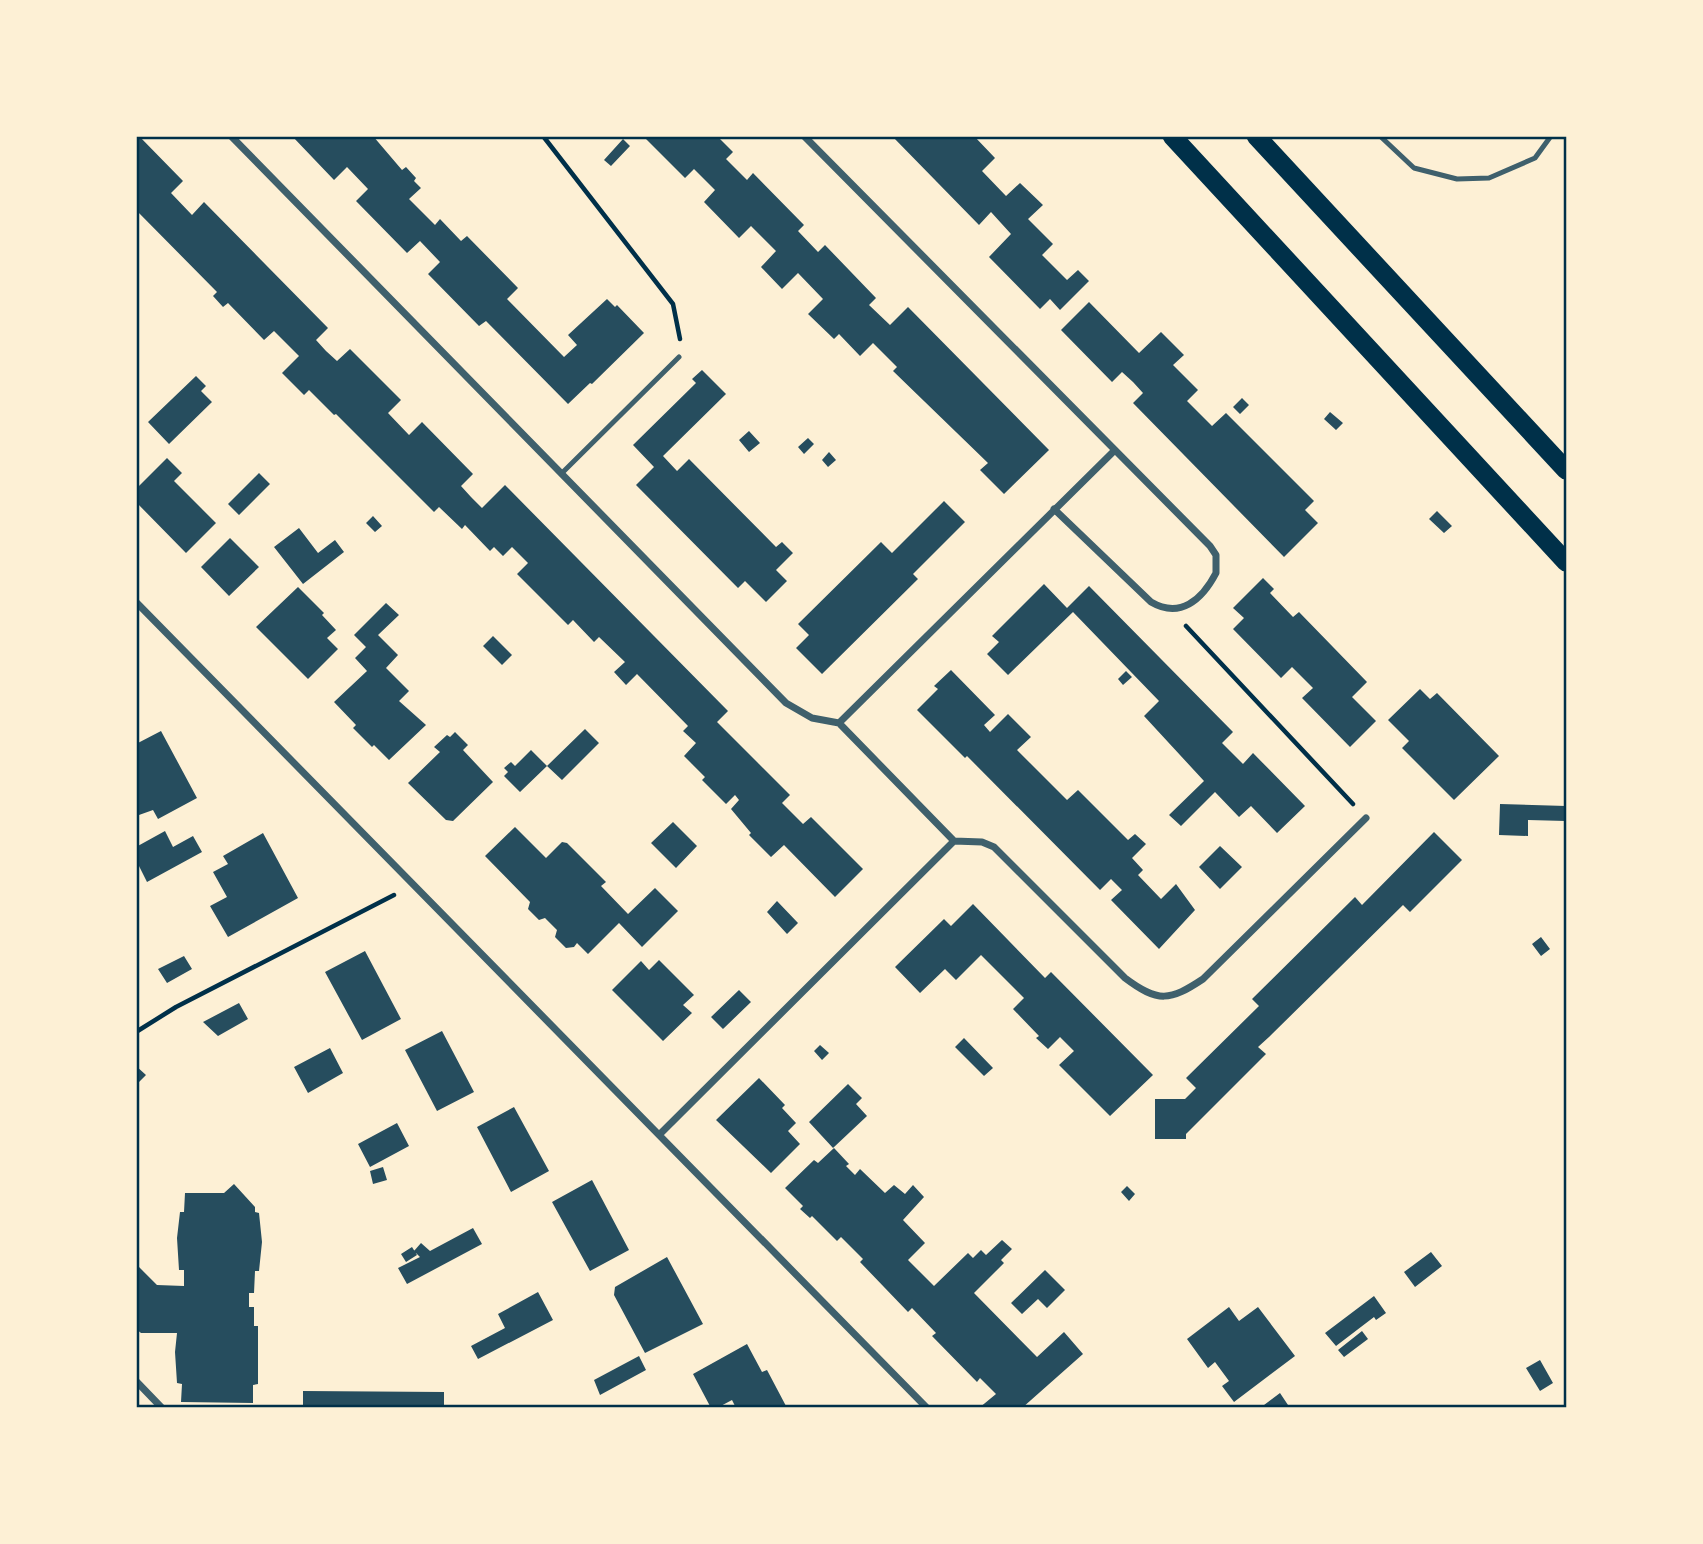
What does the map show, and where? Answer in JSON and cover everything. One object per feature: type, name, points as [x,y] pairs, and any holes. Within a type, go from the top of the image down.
[{"type":"highway","points":[[1172,136],[1566,562]]},
{"type":"highway","points":[[1256,136],[1566,470]]},
{"type":"street","points":[[231,136],[786,703],[812,718],[839,723],[954,841],[982,842],[994,847],[1125,978],[1145,993],[1164,996],[1181,994],[1203,979],[1366,818]]},
{"type":"street","points":[[804,136],[1210,546],[1218,565],[1213,580],[1193,602],[1171,610],[1150,602],[1054,509]]},
{"type":"street","points":[[839,723],[1115,450]]},
{"type":"street","points":[[136,602],[927,1408]]},
{"type":"street","points":[[660,1134],[954,841]]},
{"type":"street","points":[[136,1381],[162,1408]]},
{"type":"lane","points":[[1380,136],[1414,168],[1457,179],[1489,178],[1535,158],[1551,136]]},
{"type":"lane","points":[[562,472],[679,357]]},
{"type":"path","points":[[543,136],[673,304],[681,336],[679,357]]},
{"type":"path","points":[[1171,610],[1366,818]]},
{"type":"path","points":[[136,1032],[176,1007],[414,885]]},
{"type":"building","points":[[136,136],[183,181],[171,193],[192,215],[204,202],[328,328],[316,340],[326,351],[337,361],[350,349],[401,400],[388,413],[409,435],[422,422],[473,474],[461,486],[482,508],[505,485],[728,711],[717,722],[790,795],[782,803],[803,824],[811,817],[863,869],[835,897],[784,845],[771,857],[749,835],[751,833],[731,809],[739,800],[735,795],[726,804],[702,780],[705,777],[684,756],[696,743],[683,731],[688,726],[637,674],[626,685],[614,672],[625,662],[599,637],[594,642],[573,620],[568,625],[517,574],[528,563],[512,547],[503,556],[494,547],[490,551],[465,525],[462,529],[439,507],[434,512],[336,414],[309,390],[304,395],[282,373],[299,356],[274,331],[264,340],[228,303],[223,307],[213,296],[217,292],[136,210]]},
{"type":"building","points":[[292,136],[373,136],[402,170],[406,167],[416,178],[414,181],[421,188],[409,199],[435,225],[440,219],[461,241],[467,236],[518,288],[507,299],[564,357],[577,345],[568,335],[607,299],[615,307],[617,305],[644,333],[568,404],[486,321],[479,326],[428,274],[440,262],[420,241],[407,253],[356,201],[368,189],[347,167],[334,180]]},
{"type":"building","points":[[643,136],[717,136],[733,152],[726,159],[747,180],[753,173],[804,225],[798,231],[818,252],[825,245],[876,298],[869,305],[890,325],[908,307],[1049,450],[1004,494],[980,470],[988,463],[893,371],[897,367],[873,343],[860,356],[839,334],[834,339],[808,314],[823,299],[798,273],[782,289],[761,267],[776,251],[751,226],[739,238],[704,202],[715,190],[694,169],[685,178]]},
{"type":"building","points":[[892,136],[974,136],[995,158],[982,171],[1006,196],[1020,183],[1043,205],[1028,219],[1053,244],[1042,255],[1067,280],[1078,270],[1089,281],[1060,310],[1050,299],[1040,309],[989,257],[1011,234],[991,212],[979,225]]},
{"type":"building","points":[[623,139],[630,146],[611,166],[604,160]]},
{"type":"building","points":[[1089,302],[1139,353],[1161,332],[1184,355],[1173,365],[1198,390],[1187,401],[1212,426],[1226,413],[1314,501],[1305,510],[1318,523],[1284,557],[1133,403],[1143,393],[1133,382],[1122,372],[1112,382],[1061,330]]},
{"type":"building","points":[[702,370],[726,394],[663,456],[677,471],[689,459],[776,547],[782,542],[793,553],[776,570],[787,581],[766,602],[745,581],[738,588],[636,485],[654,467],[633,445],[696,383],[692,379]]},
{"type":"building","points":[[196,376],[206,386],[201,391],[212,402],[169,444],[148,422]]},
{"type":"building","points":[[1242,398],[1249,405],[1240,414],[1233,407]]},
{"type":"building","points":[[1330,412],[1343,423],[1336,430],[1324,419]]},
{"type":"building","points":[[749,431],[760,443],[749,452],[739,440]]},
{"type":"building","points":[[808,438],[814,444],[804,454],[798,447]]},
{"type":"building","points":[[829,452],[836,460],[828,467],[822,460]]},
{"type":"building","points":[[167,458],[182,473],[174,481],[216,523],[186,553],[136,502],[136,489]]},
{"type":"building","points":[[259,473],[270,484],[239,515],[228,504]]},
{"type":"building","points":[[944,501],[965,522],[913,574],[918,579],[822,674],[796,648],[809,635],[798,624],[881,542],[892,553]]},
{"type":"building","points":[[1437,511],[1452,526],[1444,533],[1429,519]]},
{"type":"building","points":[[373,516],[382,526],[375,532],[366,523]]},
{"type":"building","points":[[299,528],[318,553],[335,540],[344,552],[303,584],[274,547]]},
{"type":"building","points":[[230,538],[259,567],[229,596],[201,567]]},
{"type":"building","points":[[1263,578],[1274,589],[1270,593],[1293,617],[1299,612],[1367,682],[1352,697],[1376,721],[1350,747],[1302,698],[1313,688],[1292,667],[1281,678],[1233,629],[1244,618],[1233,608]]},
{"type":"building","points":[[1044,584],[1067,608],[1089,586],[1233,732],[1222,743],[1243,764],[1253,753],[1305,806],[1277,833],[1251,806],[1239,817],[1215,792],[1181,826],[1169,815],[1204,781],[1144,716],[1159,701],[1073,612],[1008,675],[987,654],[999,642],[992,636]]},
{"type":"building","points":[[298,587],[324,613],[322,615],[336,630],[327,638],[338,649],[308,679],[256,627]]},
{"type":"building","points":[[386,603],[399,615],[378,635],[398,655],[386,668],[409,691],[399,701],[426,725],[389,760],[353,728],[356,725],[334,702],[367,671],[355,658],[366,647],[354,635]]},
{"type":"building","points":[[493,636],[512,655],[502,665],[483,646]]},
{"type":"building","points":[[951,670],[995,715],[984,725],[990,732],[1008,714],[1031,737],[1017,750],[1067,800],[1078,790],[1128,840],[1135,834],[1146,844],[1132,858],[1143,870],[1138,875],[1161,899],[1176,884],[1195,910],[1159,949],[1111,900],[1122,890],[1111,879],[1100,890],[967,756],[965,758],[917,710],[938,689],[934,686]]},
{"type":"building","points":[[1126,671],[1132,677],[1123,685],[1118,679]]},
{"type":"building","points":[[1420,689],[1430,699],[1437,693],[1499,756],[1454,800],[1402,748],[1409,741],[1388,720]]},
{"type":"building","points":[[585,729],[599,743],[562,780],[547,766]]},
{"type":"building","points":[[161,731],[197,798],[158,819],[153,810],[139,815],[136,809],[136,744]]},
{"type":"building","points":[[455,732],[468,745],[463,750],[493,782],[453,821],[446,820],[408,783],[440,752],[434,747],[447,735],[450,737]]},
{"type":"building","points":[[531,750],[547,766],[520,792],[504,776],[508,772],[504,768],[511,762],[515,766]]},
{"type":"building","points":[[1500,804],[1566,806],[1566,821],[1528,820],[1528,836],[1499,835]]},
{"type":"building","points":[[673,822],[697,846],[676,868],[651,843]]},
{"type":"building","points":[[515,827],[546,858],[562,842],[567,843],[606,882],[601,886],[628,914],[655,888],[678,911],[642,947],[619,923],[588,954],[577,943],[574,947],[566,948],[555,937],[557,930],[545,918],[539,920],[528,909],[530,902],[485,856]]},
{"type":"building","points":[[165,831],[173,847],[193,836],[202,852],[147,882],[139,866],[136,867],[136,847]]},
{"type":"building","points":[[1434,832],[1462,860],[1410,912],[1403,905],[1258,1047],[1266,1054],[1186,1134],[1186,1139],[1155,1139],[1155,1099],[1185,1099],[1196,1088],[1186,1078],[1259,1006],[1252,999],[1355,897],[1362,905]]},
{"type":"building","points":[[263,833],[298,898],[228,937],[210,906],[227,897],[213,872],[228,864],[223,856]]},
{"type":"building","points":[[1220,846],[1242,867],[1220,889],[1199,867]]},
{"type":"building","points":[[777,901],[798,923],[787,934],[767,912]]},
{"type":"building","points":[[973,904],[1045,978],[1051,972],[1153,1075],[1110,1116],[1059,1065],[1074,1051],[1060,1037],[1048,1049],[1036,1038],[1039,1036],[1013,1009],[1024,998],[981,955],[956,980],[945,969],[920,993],[895,967],[944,919],[951,926]]},
{"type":"building","points":[[1541,937],[1550,949],[1541,956],[1532,944]]},
{"type":"building","points":[[365,951],[401,1019],[362,1040],[325,972]]},
{"type":"building","points":[[184,956],[192,969],[167,983],[158,969]]},
{"type":"building","points":[[659,960],[694,995],[683,1005],[692,1013],[663,1041],[612,990],[641,961],[649,970]]},
{"type":"building","points":[[739,990],[751,1002],[723,1029],[711,1017]]},
{"type":"building","points":[[239,1003],[248,1019],[218,1036],[203,1022]]},
{"type":"building","points":[[442,1031],[474,1092],[437,1111],[405,1050]]},
{"type":"building","points":[[964,1038],[993,1068],[984,1076],[955,1047]]},
{"type":"building","points":[[820,1045],[829,1053],[822,1060],[814,1051]]},
{"type":"building","points":[[330,1048],[343,1073],[308,1093],[294,1067]]},
{"type":"building","points":[[136,1066],[146,1075],[136,1085]]},
{"type":"building","points":[[759,1078],[785,1105],[782,1108],[796,1123],[788,1131],[800,1144],[771,1173],[716,1120]]},
{"type":"building","points":[[848,1084],[862,1098],[856,1104],[867,1116],[833,1148],[809,1122]]},
{"type":"building","points":[[514,1107],[549,1171],[511,1192],[477,1127]]},
{"type":"building","points":[[397,1123],[409,1146],[370,1167],[358,1144]]},
{"type":"building","points":[[834,1148],[855,1175],[860,1169],[885,1193],[894,1185],[905,1194],[913,1185],[924,1197],[903,1220],[925,1243],[908,1260],[934,1286],[968,1253],[973,1258],[981,1250],[986,1255],[1002,1240],[1012,1249],[1001,1260],[1004,1263],[974,1293],[1037,1357],[1064,1332],[1083,1354],[1022,1408],[979,1408],[996,1394],[980,1378],[977,1382],[932,1336],[936,1333],[912,1308],[908,1312],[860,1262],[863,1259],[841,1237],[837,1241],[812,1216],[810,1218],[800,1209],[803,1206],[785,1188],[814,1160],[818,1163]]},
{"type":"building","points":[[383,1167],[387,1180],[373,1184],[370,1171]]},
{"type":"building","points":[[592,1180],[629,1250],[590,1271],[552,1202]]},
{"type":"building","points":[[234,1184],[255,1207],[255,1212],[259,1213],[262,1242],[259,1271],[255,1271],[254,1293],[249,1293],[249,1307],[254,1307],[254,1326],[258,1326],[258,1384],[253,1385],[253,1403],[181,1402],[182,1384],[177,1383],[175,1352],[177,1333],[141,1333],[136,1329],[136,1264],[157,1285],[184,1286],[184,1270],[179,1270],[177,1238],[180,1212],[184,1212],[185,1193],[224,1193]]},
{"type":"building","points":[[1127,1186],[1135,1194],[1129,1201],[1121,1192]]},
{"type":"building","points":[[473,1228],[482,1244],[407,1284],[398,1268],[420,1257],[414,1251],[421,1243],[430,1251]]},
{"type":"building","points":[[412,1247],[417,1255],[406,1262],[401,1254]]},
{"type":"building","points":[[1431,1252],[1442,1266],[1415,1287],[1404,1272]]},
{"type":"building","points":[[667,1257],[703,1324],[645,1353],[614,1295],[615,1287]]},
{"type":"building","points":[[1045,1270],[1065,1290],[1047,1308],[1038,1299],[1022,1314],[1011,1303]]},
{"type":"building","points":[[538,1292],[553,1320],[478,1359],[471,1346],[505,1328],[498,1314]]},
{"type":"building","points":[[1374,1296],[1386,1313],[1376,1320],[1374,1317],[1336,1346],[1325,1333]]},
{"type":"building","points":[[1229,1307],[1239,1321],[1258,1307],[1295,1356],[1234,1402],[1222,1386],[1229,1381],[1215,1362],[1208,1368],[1187,1339]]},
{"type":"building","points":[[1362,1331],[1368,1339],[1344,1357],[1338,1350]]},
{"type":"building","points":[[747,1344],[762,1372],[767,1370],[786,1406],[736,1408],[732,1400],[717,1408],[711,1408],[693,1374]]},
{"type":"building","points":[[639,1356],[646,1370],[600,1395],[594,1380]]},
{"type":"building","points":[[1540,1360],[1553,1383],[1540,1391],[1526,1368]]},
{"type":"building","points":[[303,1391],[444,1392],[444,1408],[303,1408]]},
{"type":"building","points":[[1280,1393],[1290,1408],[1260,1408]]}]
